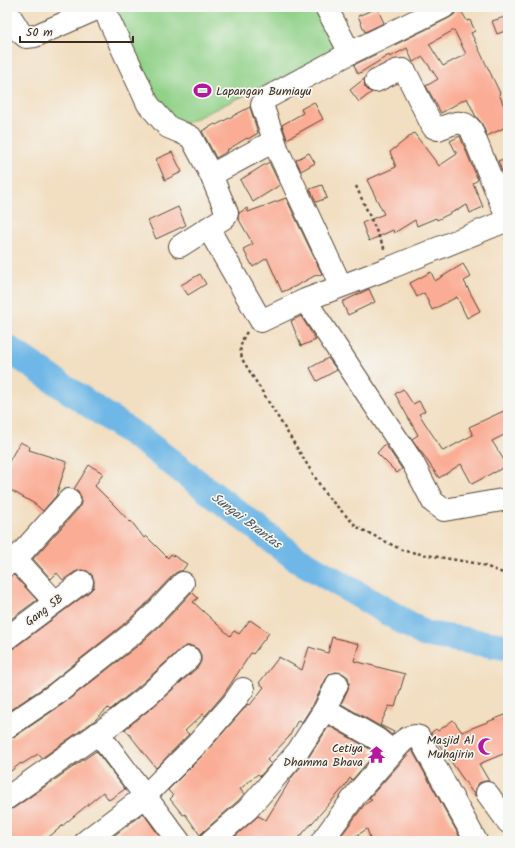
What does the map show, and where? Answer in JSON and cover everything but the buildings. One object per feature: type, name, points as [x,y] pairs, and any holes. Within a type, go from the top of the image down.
[{"type":"street","points":[[7,11],[20,32],[26,37],[35,36],[102,7],[148,104],[168,127],[191,137],[211,174],[227,213],[224,218],[180,246]]},
{"type":"street","points":[[326,7],[350,53]]},
{"type":"street","points":[[341,286],[278,151],[262,106],[265,99],[350,53],[444,7]]},
{"type":"street","points":[[208,228],[261,321],[305,300],[508,220],[468,125],[456,122],[438,129],[433,127],[406,73],[403,70],[396,71],[376,81]]},
{"type":"street","points":[[211,174],[274,141]]},
{"type":"street","points":[[305,300],[413,463],[433,502],[444,510],[508,499]]},
{"type":"street","points":[[55,602],[12,562],[69,500]]},
{"type":"street","name":"Gang 5B","points":[[7,638],[82,582]]},
{"type":"street","points":[[7,727],[56,694],[132,634],[152,616],[183,583]]},
{"type":"street","points":[[7,798],[117,720],[146,697],[189,658]]},
{"type":"street","points":[[211,841],[248,809],[298,751],[325,709],[336,684]]},
{"type":"street","points":[[86,841],[145,796],[202,738],[234,702],[243,689]]},
{"type":"street","points":[[325,709],[377,739],[393,752]]},
{"type":"street","points":[[98,733],[179,841]]},
{"type":"street","points":[[322,841],[357,793],[393,752],[403,741],[409,737],[415,736],[419,737],[476,841]]},
{"type":"street","points":[[487,793],[508,822]]},
{"type":"path","points":[[356,186],[392,267]]},
{"type":"path","points":[[261,321],[251,326],[244,336],[240,348],[242,359],[326,495],[357,526],[404,551],[480,564],[508,575]]},
{"type":"green space","name":"Lapangan Bumiayu","points":[[113,7],[315,7],[336,52],[171,130]]},
{"type":"waterway","name":"Sungai Brantas","points":[[7,348],[146,443],[296,558],[425,634],[508,647]]},
{"type":"place","name":"Lapangan Bumiayu","points":[[203,91]]},
{"type":"place","name":"Masjid Al Muhajirin","points":[[487,747]]},
{"type":"place","name":"Cetiya Dhamma Bhava","points":[[376,755]]}]
